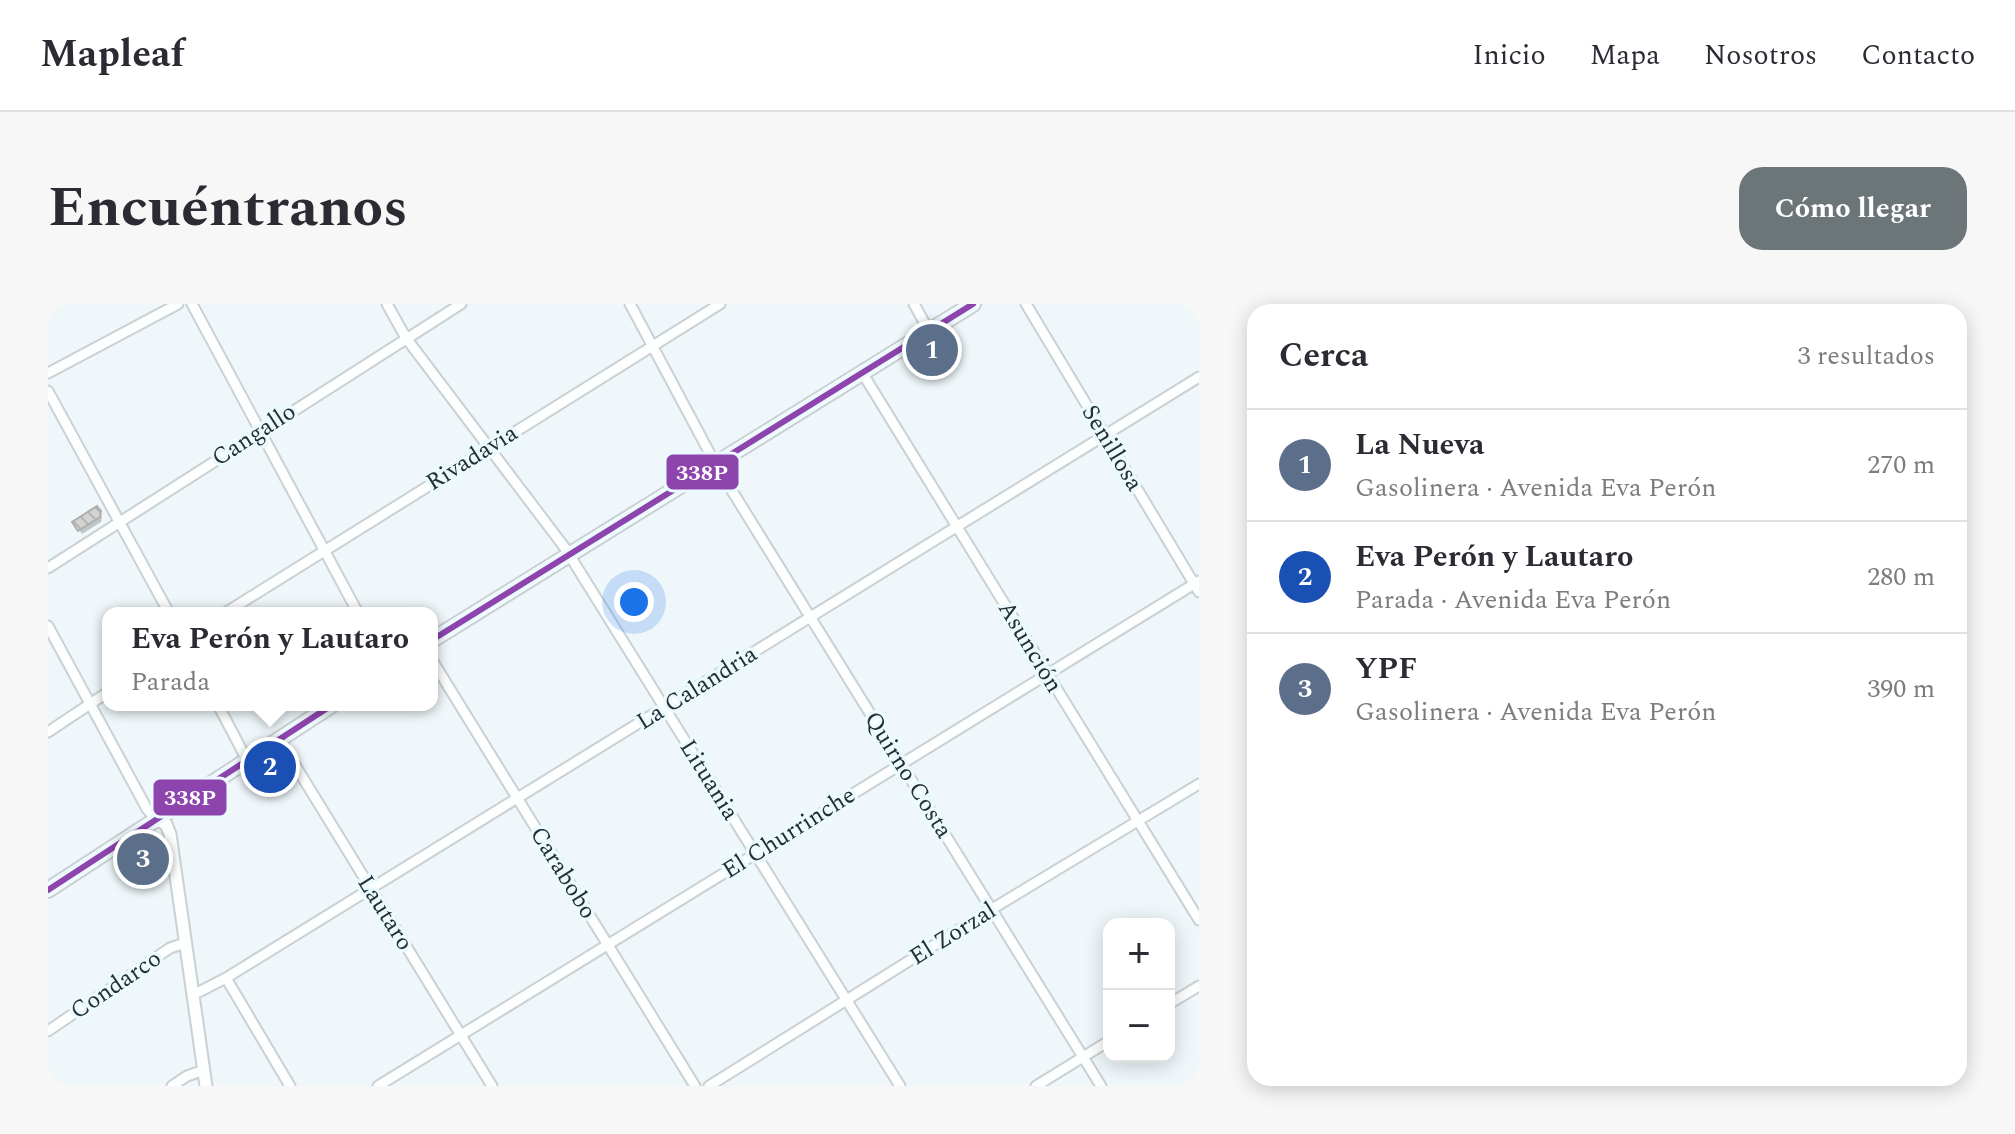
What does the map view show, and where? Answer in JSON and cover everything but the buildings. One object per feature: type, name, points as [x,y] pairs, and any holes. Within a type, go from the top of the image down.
[{"type":"main road","points":[[438,636],[973,304]]},
{"type":"main road","points":[[48,890],[323,711]]},
{"type":"street","points":[[48,373],[178,304]]},
{"type":"street","points":[[192,304],[355,607]]},
{"type":"street","name":"Lituania","points":[[387,304],[406,338],[568,555],[900,1086]]},
{"type":"street","name":"Cangallo","points":[[48,568],[461,304]]},
{"type":"street","name":"Quirno Costa","points":[[630,304],[716,465],[1101,1086]]},
{"type":"street","name":"Rivadavia","points":[[234,607],[720,304]]},
{"type":"street","points":[[914,304],[929,331]]},
{"type":"street","name":"Senillosa","points":[[1026,304],[1197,585]]},
{"type":"street","name":"Asunción","points":[[863,374],[1199,920]]},
{"type":"street","name":"La Calandria","points":[[193,995],[226,978],[664,709],[1199,377]]},
{"type":"street","points":[[48,391],[166,607]]},
{"type":"street","name":"El Churrinche","points":[[378,1086],[1197,585]]},
{"type":"street","points":[[48,626],[147,809],[166,824],[170,834],[206,1086]]},
{"type":"street","name":"Carabobo","points":[[438,670],[695,1086]]},
{"type":"street","points":[[48,732],[102,696]]},
{"type":"street","points":[[221,711],[247,760]]},
{"type":"street","name":"Lautaro","points":[[279,739],[492,1086]]},
{"type":"street","name":"El Zorzal","points":[[709,1086],[1199,784]]},
{"type":"street","name":"Condarco","points":[[48,1031],[170,948],[185,943]]},
{"type":"street","points":[[226,978],[290,1086]]},
{"type":"street","points":[[1175,1000],[1199,986]]},
{"type":"street","points":[[1036,1086],[1103,1045]]},
{"type":"street","points":[[172,1086],[204,1070]]},
{"type":"transit line","name":"338P","points":[[438,636],[973,304]]},
{"type":"transit line","name":"338P","points":[[48,890],[323,711]]},
{"type":"place","name":"La Nueva","points":[[932,350]]},
{"type":"place","name":"Eva Perón y Lautaro","points":[[270,767]]},
{"type":"place","name":"YPF","points":[[143,859]]}]
